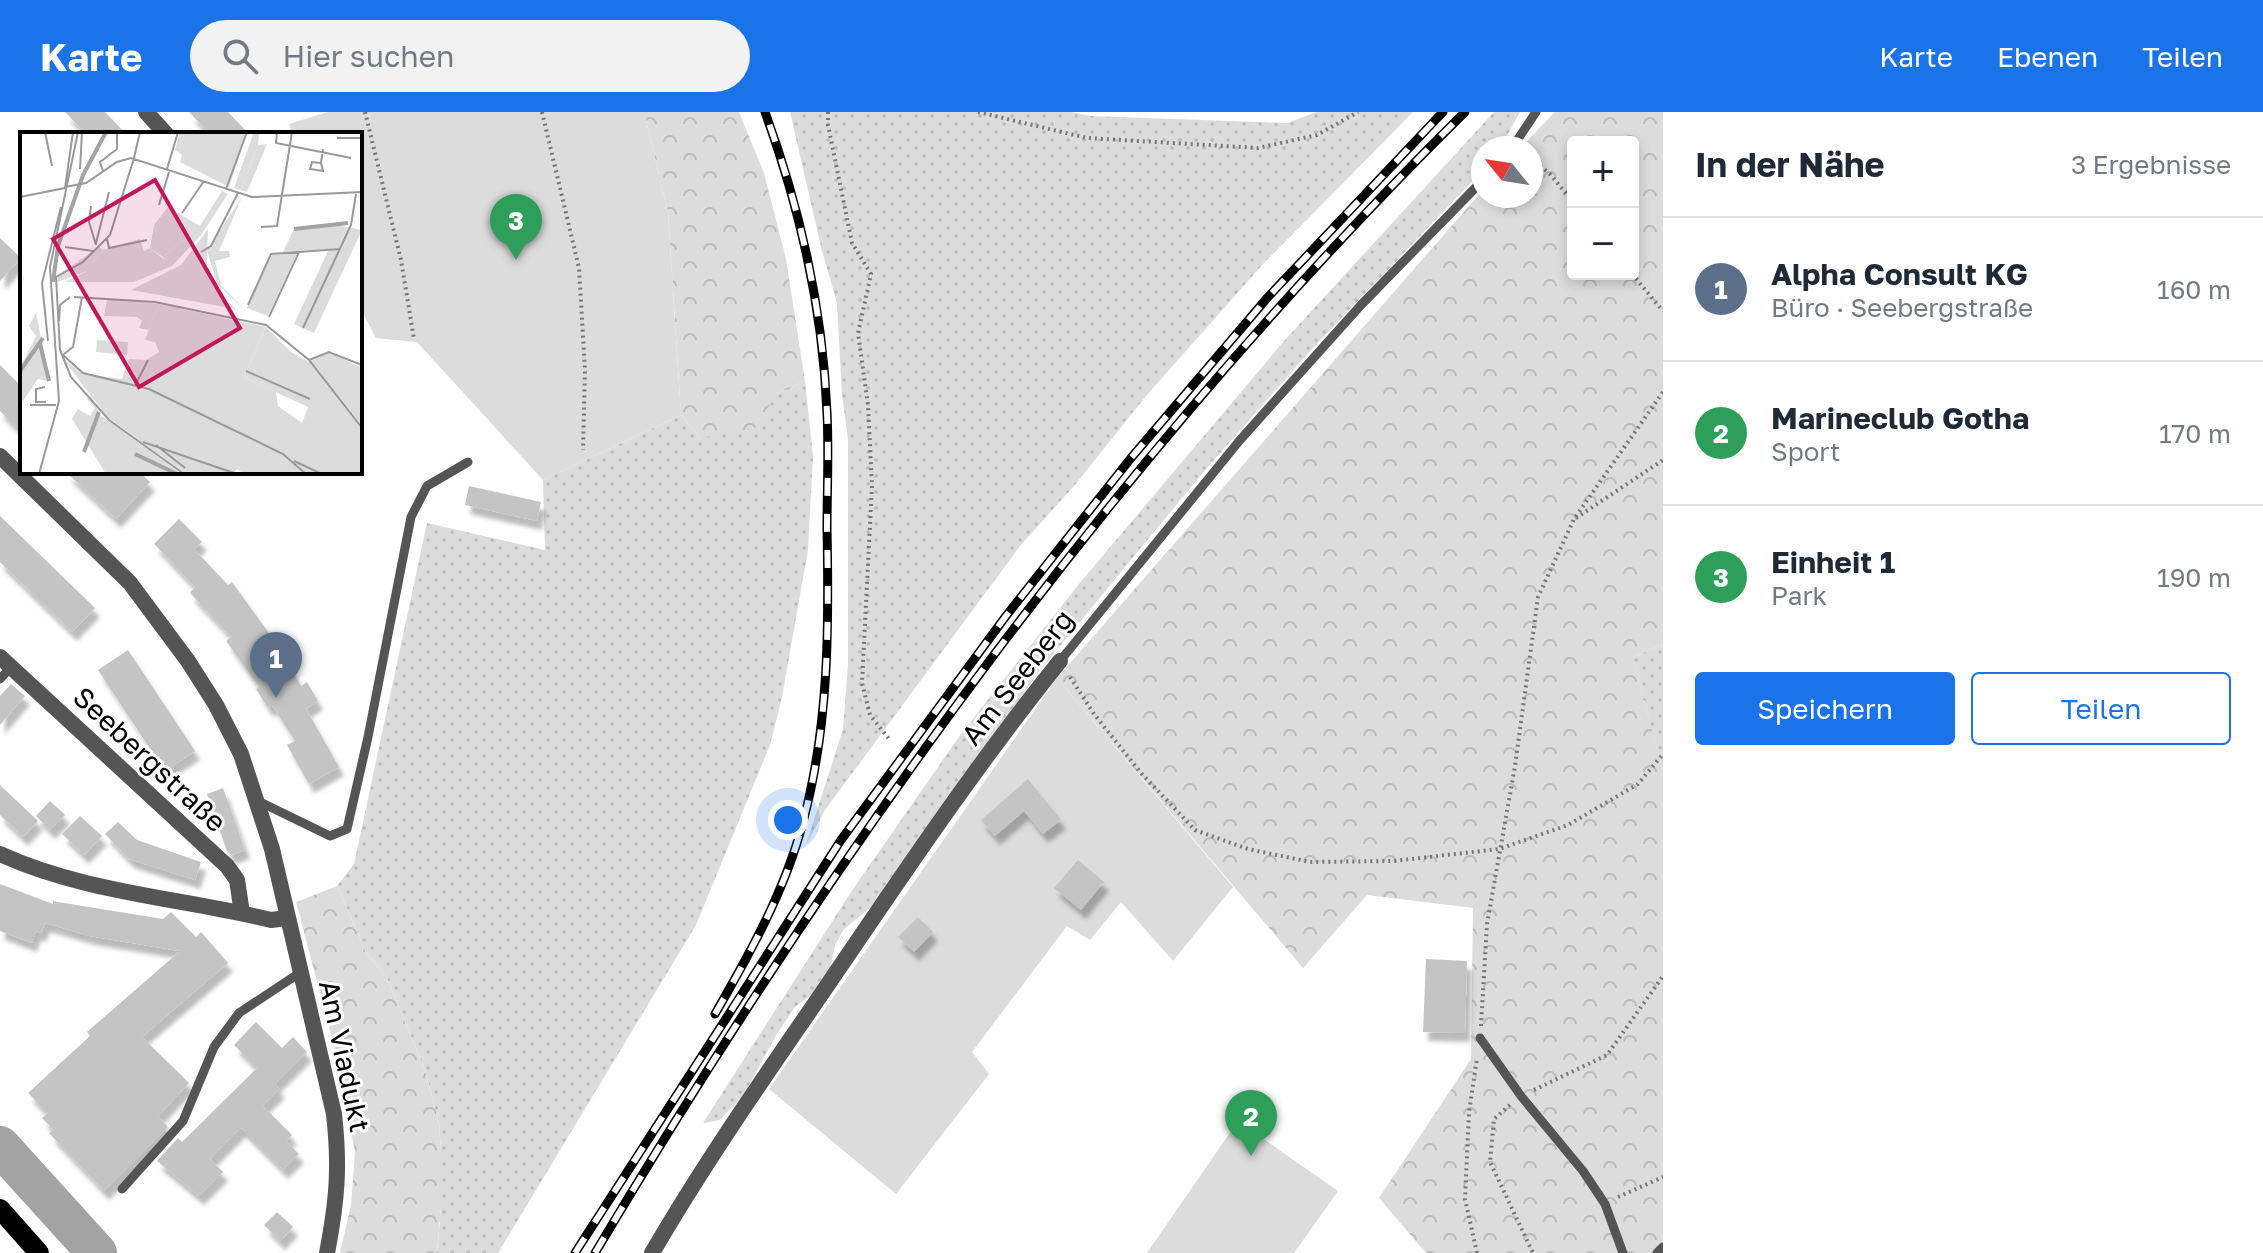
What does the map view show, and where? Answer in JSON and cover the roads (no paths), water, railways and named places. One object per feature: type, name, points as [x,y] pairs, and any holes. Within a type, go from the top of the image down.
[{"type":"main road","points":[[0,1209],[39,1253]]},
{"type":"street","points":[[146,112],[164,132]]},
{"type":"street","name":"Seebergstraße","points":[[0,456],[103,555],[153,612],[216,705],[241,754],[258,801],[287,918]]},
{"type":"street","name":"Am Seeberg","points":[[652,1253],[690,1187],[869,924],[1029,699],[1060,661]]},
{"type":"street","name":"Seebergstraße","points":[[4,668],[227,866],[237,880],[242,913]]},
{"type":"street","points":[[0,854],[34,870],[73,881],[271,920],[287,918]]},
{"type":"street","name":"Am Viadukt","points":[[287,918],[334,1114],[339,1159],[336,1205],[327,1253]]},
{"type":"lane","points":[[1520,136],[1536,112]]},
{"type":"lane","name":"Am Seeberg","points":[[1060,661],[1240,440],[1361,305],[1471,192]]},
{"type":"lane","points":[[258,801],[330,836],[347,829],[411,517],[427,486],[468,462]]},
{"type":"lane","points":[[122,1189],[183,1121],[214,1047],[239,1013],[301,972]]},
{"type":"lane","points":[[1480,1038],[1605,1204],[1623,1253]]},
{"type":"lane","points":[[1657,1253],[1663,1247]]},
{"type":"waterway","points":[[0,1146],[97,1253]]},
{"type":"railway","points":[[715,1014],[787,873],[812,786],[826,676],[828,442],[821,336],[799,222],[765,112]]},
{"type":"railway","points":[[575,1253],[841,840],[1006,616],[1131,458],[1268,297],[1443,112]]},
{"type":"railway","points":[[595,1253],[786,949],[888,800],[994,655],[1104,513],[1220,375],[1340,241],[1465,112]]},
{"type":"place","name":"Einheit 1","points":[[516,260]]},
{"type":"place","name":"Alpha Consult KG","points":[[276,698]]},
{"type":"place","name":"Marineclub Gotha","points":[[1251,1156]]}]
